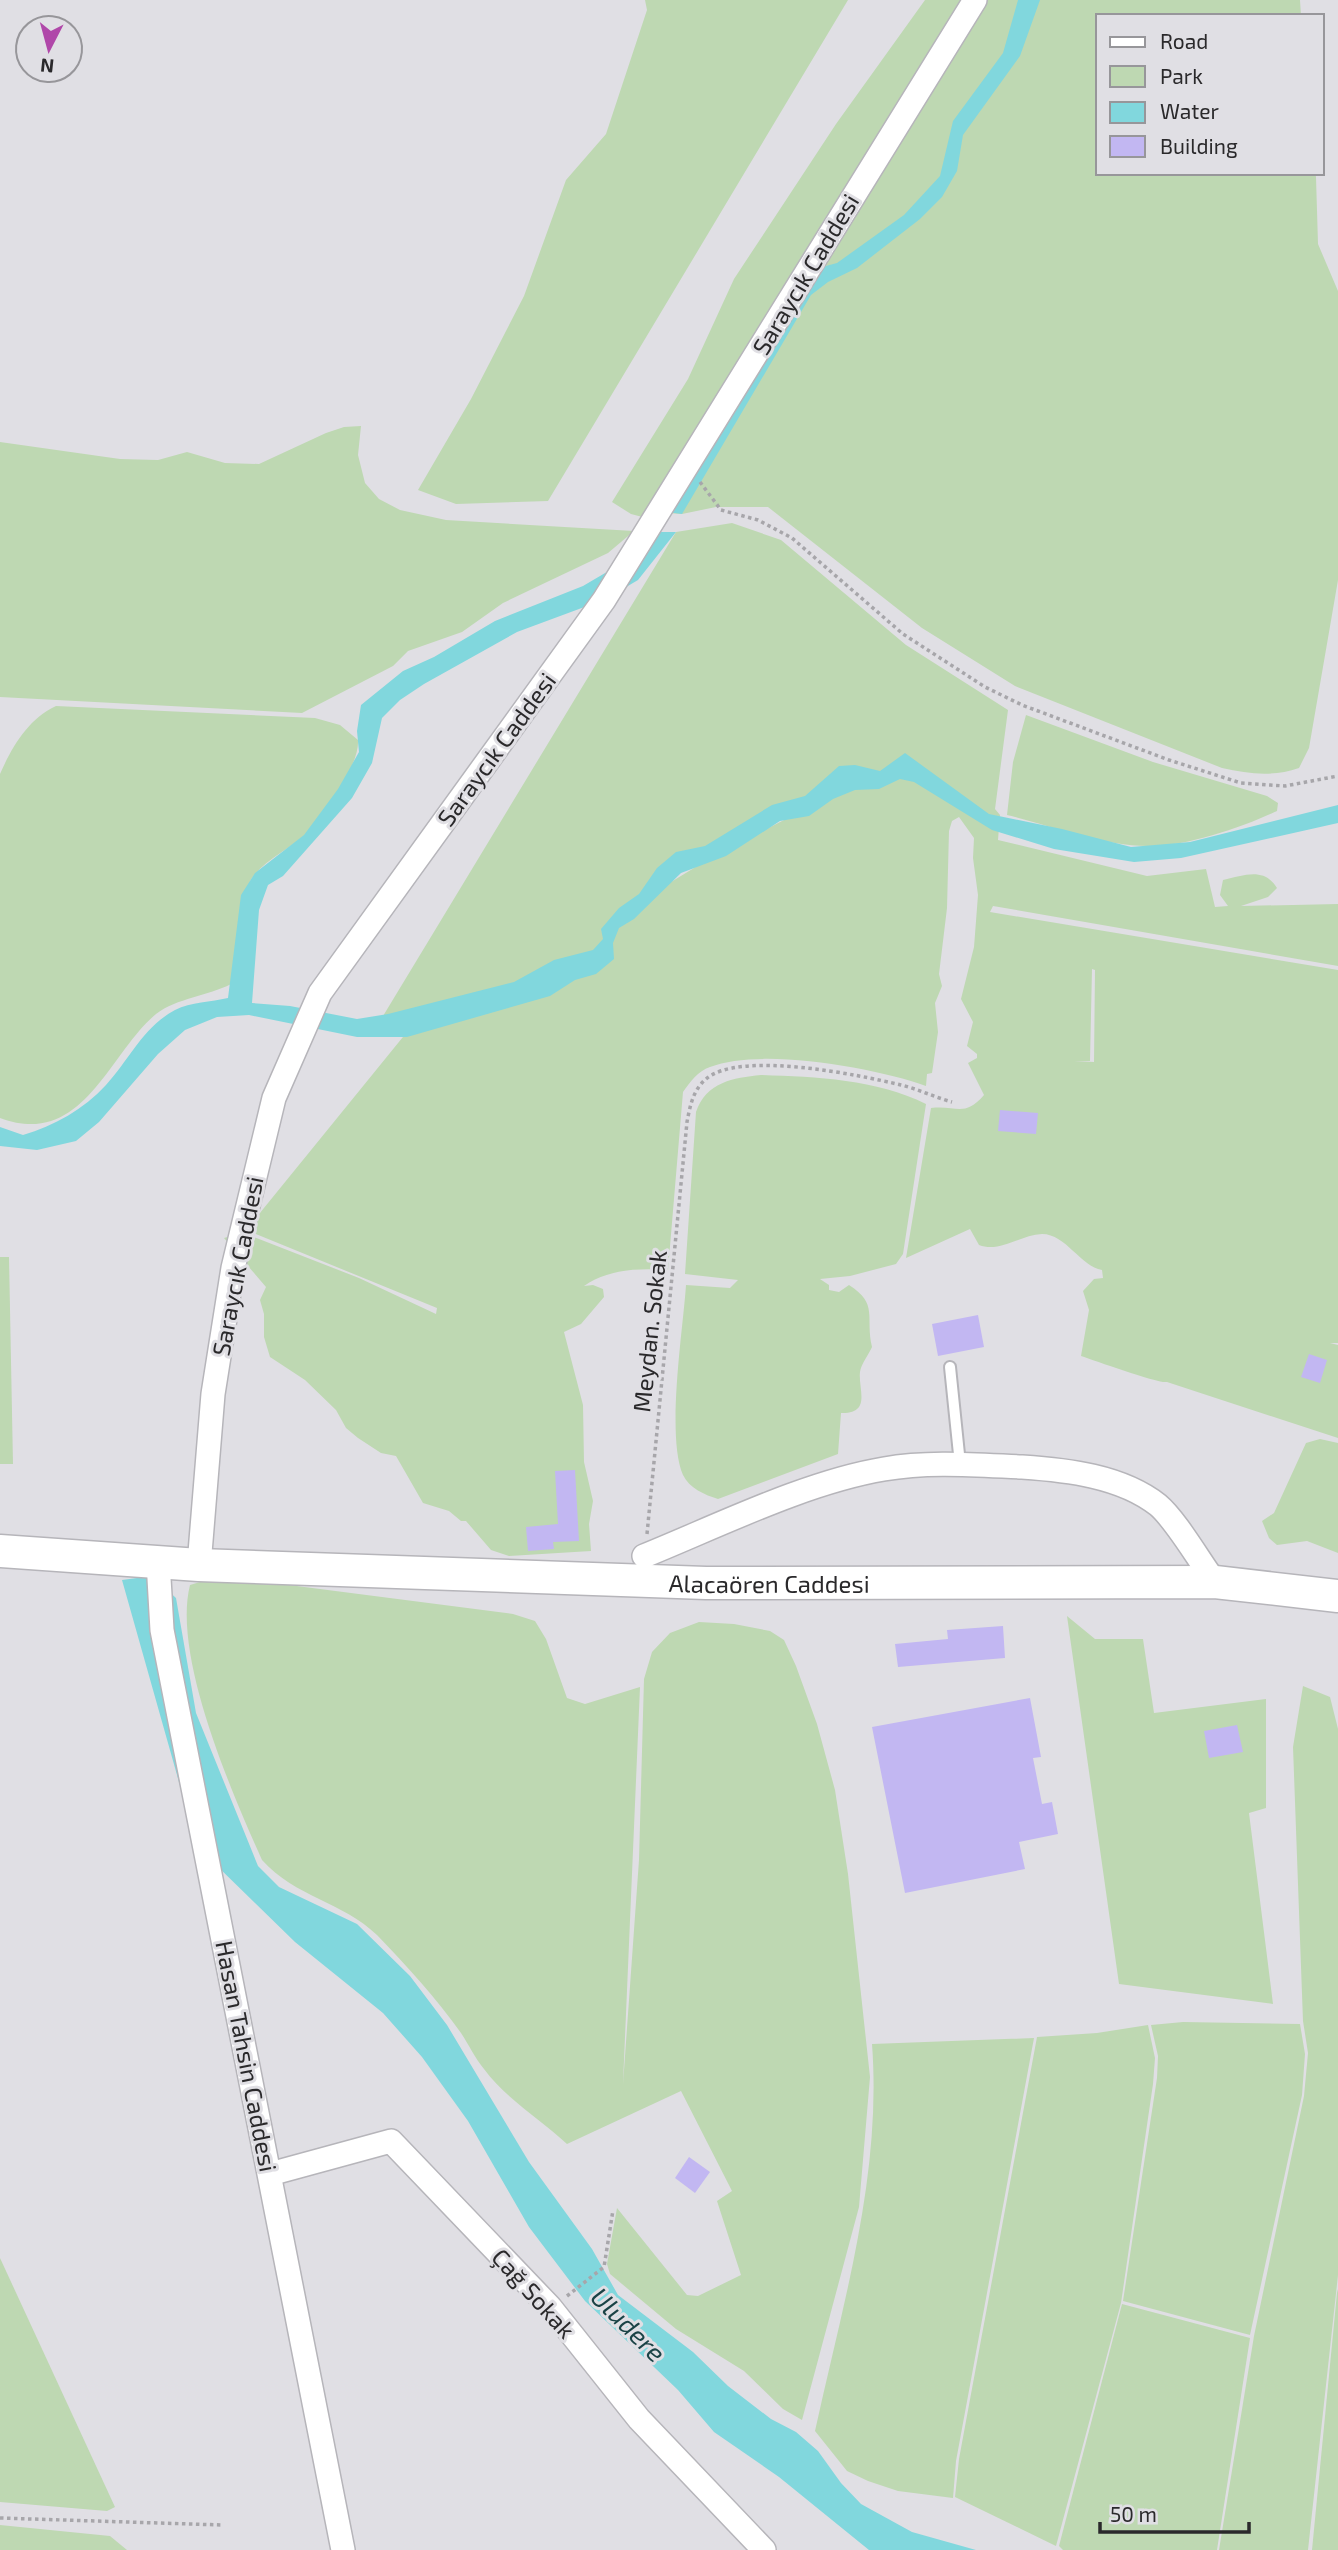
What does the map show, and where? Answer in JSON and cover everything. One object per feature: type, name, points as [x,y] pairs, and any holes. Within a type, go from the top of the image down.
[{"type":"street","name":"Saraycık Caddesi","points":[[200,1564],[213,1394],[233,1268],[274,1098],[320,993],[604,600],[689,466],[861,180],[975,0]]},
{"type":"street","points":[[644,1556],[844,1478],[885,1468],[960,1464],[1049,1469],[1094,1477],[1141,1494],[1160,1507],[1215,1582]]},
{"type":"street","name":"Alacaören Caddesi","points":[[0,1551],[200,1564],[706,1583],[1215,1582],[1338,1596]]},
{"type":"street","name":"Hasan Tahsin Caddesi","points":[[158,1561],[162,1630],[342,2550]]},
{"type":"street","name":"Çağ Sokak","points":[[270,2174],[391,2141],[550,2307],[639,2419],[761,2546]]},
{"type":"lane","points":[[950,1367],[960,1464]]},
{"type":"path","points":[[689,466],[721,510],[758,520],[792,538],[903,634],[985,687],[1022,705],[1169,760],[1241,783],[1285,786],[1338,776]]},
{"type":"path","name":"Meydan. Sokak","points":[[644,1556],[687,1122],[691,1101],[699,1086],[716,1073],[761,1065],[832,1071],[869,1078],[952,1102]]},
{"type":"path","points":[[571,2293],[604,2267],[613,2210]]},
{"type":"path","points":[[0,2518],[222,2525]]},
{"type":"green space","points":[[645,0],[848,0],[548,501],[456,504],[418,490],[471,399],[524,296],[566,180],[606,134],[647,10]]},
{"type":"green space","points":[[925,0],[1300,0],[1301,14],[1096,14],[1096,175],[1316,175],[1318,244],[1338,291],[1338,580],[1309,748],[1299,768],[1261,774],[1222,768],[1015,686],[922,628],[768,507],[716,507],[682,514],[667,513],[650,519],[631,514],[612,502],[688,379],[734,279],[836,124]]},
{"type":"green space","points":[[361,426],[358,455],[365,483],[379,499],[400,510],[446,520],[634,531],[608,553],[503,603],[462,632],[408,651],[393,666],[302,713],[0,697],[0,442],[120,459],[158,460],[187,452],[225,463],[259,464],[326,433],[344,427]]},
{"type":"green space","points":[[732,523],[781,540],[906,645],[1008,710],[995,809],[1000,815],[998,840],[1147,876],[1206,869],[1215,907],[1228,906],[1220,895],[1223,880],[1253,874],[1266,877],[1277,888],[1268,897],[1241,906],[1338,904],[1338,966],[993,906],[990,912],[1338,970],[1338,1343],[1330,1343],[1338,1345],[1338,1438],[1081,1356],[1089,1310],[1083,1291],[1094,1279],[1103,1278],[1102,1270],[1094,1268],[1051,1235],[1034,1235],[987,1247],[979,1245],[970,1229],[906,1258],[931,1108],[965,1108],[984,1095],[968,1063],[977,1058],[977,1054],[967,1046],[973,1022],[961,999],[974,947],[978,895],[973,858],[974,838],[959,817],[952,821],[949,831],[947,908],[939,974],[942,986],[935,1003],[938,1032],[932,1073],[927,1074],[926,1086],[849,1067],[787,1059],[732,1061],[702,1071],[683,1092],[668,1270],[646,1269],[613,1273],[584,1286],[593,1285],[603,1289],[604,1297],[581,1324],[564,1332],[583,1405],[584,1462],[593,1501],[589,1524],[591,1551],[509,1556],[491,1550],[466,1521],[461,1521],[449,1511],[423,1503],[396,1456],[381,1453],[358,1438],[346,1428],[336,1410],[305,1380],[270,1357],[264,1337],[264,1314],[260,1300],[266,1287],[224,1238],[241,1233],[259,1239],[359,1278],[436,1314],[437,1308],[246,1230],[407,1032],[605,959],[612,934],[605,948],[517,991],[380,1021],[676,532]],"holes":[[[909,762],[936,783],[929,788],[909,775],[835,794]],[[829,797],[712,857],[653,893],[615,927],[617,922],[691,858]],[[1092,969],[1095,970],[1094,1062],[1074,1061],[1090,1061]]]},
{"type":"green space","points":[[56,706],[315,718],[340,725],[358,740],[354,762],[348,775],[324,813],[309,831],[270,860],[250,881],[231,984],[173,1004],[156,1014],[139,1031],[91,1093],[73,1109],[53,1120],[29,1124],[0,1118],[0,774],[29,726]]},
{"type":"green space","points":[[1026,715],[1153,762],[1267,796],[1278,803],[1277,811],[1214,835],[1179,843],[1148,846],[1113,843],[1007,815],[1013,762]]},
{"type":"green space","points":[[761,1075],[824,1078],[866,1084],[926,1104],[903,1254],[896,1264],[850,1276],[820,1279],[829,1285],[829,1290],[839,1292],[849,1285],[864,1298],[869,1312],[872,1347],[860,1372],[860,1405],[851,1412],[841,1413],[838,1454],[718,1499],[698,1490],[686,1480],[678,1457],[676,1435],[677,1382],[686,1285],[730,1288],[738,1280],[685,1274],[696,1112],[706,1094],[722,1083]]},
{"type":"green space","points":[[0,1257],[9,1257],[13,1464],[0,1464]]},
{"type":"green space","points":[[1320,1439],[1338,1443],[1338,1553],[1307,1541],[1277,1545],[1269,1538],[1262,1521],[1274,1513],[1306,1443]]},
{"type":"green space","points":[[220,1576],[513,1614],[535,1621],[546,1639],[567,1698],[585,1704],[640,1687],[623,2084],[639,1860],[644,1679],[652,1652],[670,1633],[699,1622],[734,1624],[770,1631],[784,1640],[817,1724],[835,1790],[848,1874],[870,2077],[859,2207],[802,2420],[783,2409],[744,2371],[676,2329],[610,2274],[607,2264],[617,2208],[687,2295],[698,2296],[741,2275],[717,2201],[732,2191],[681,2091],[567,2144],[493,2080],[442,2007],[377,1935],[349,1915],[289,1883],[262,1860],[221,1762],[197,1686],[189,1648],[187,1614],[190,1585]]},
{"type":"green space","points":[[1067,1616],[1095,1639],[1143,1639],[1154,1713],[1266,1699],[1266,1808],[1249,1813],[1273,2004],[1119,1984]]},
{"type":"green space","points":[[1303,1686],[1330,1697],[1338,1729],[1338,2275],[1308,2550],[1219,2550],[1254,2336],[1304,2096],[1308,2053],[1303,2021],[1293,1747]]},
{"type":"green space","points":[[1183,2022],[1300,2024],[1305,2054],[1302,2095],[1250,2335],[1123,2301],[1157,2078],[1158,2056],[1151,2025]]},
{"type":"green space","points":[[1148,2025],[1155,2058],[1153,2084],[1121,2303],[1056,2546],[955,2497],[959,2459],[1037,2037],[1097,2033]]},
{"type":"green space","points":[[1034,2038],[956,2461],[953,2498],[898,2491],[868,2481],[847,2471],[815,2431],[848,2287],[866,2190],[874,2093],[872,2044]]},
{"type":"green space","points":[[0,2258],[115,2507],[107,2511],[0,2502]]},
{"type":"green space","points":[[1338,2289],[1338,2550],[1312,2550],[1337,2293]]},
{"type":"green space","points":[[1122,2304],[1250,2338],[1217,2550],[1063,2550],[1059,2546]]},
{"type":"green space","points":[[0,2525],[110,2536],[127,2550],[0,2550]]},
{"type":"water","points":[[1018,0],[1040,0],[1020,56],[963,135],[957,171],[942,197],[920,219],[857,268],[828,282],[811,295],[682,514],[667,512],[822,267],[837,263],[904,215],[940,176],[953,121],[1003,53]]},
{"type":"water","points":[[657,532],[676,532],[638,580],[606,599],[517,632],[424,684],[400,700],[382,718],[372,763],[352,798],[283,876],[268,885],[259,910],[252,1003],[290,1006],[357,1019],[388,1014],[514,982],[554,960],[593,950],[603,939],[601,929],[619,908],[639,894],[657,868],[676,852],[705,846],[772,805],[805,796],[839,766],[855,765],[880,771],[905,753],[989,814],[1131,847],[1190,842],[1338,805],[1338,823],[1181,858],[1134,862],[1054,849],[992,830],[914,782],[900,779],[879,789],[855,790],[833,799],[809,816],[780,821],[726,856],[681,873],[634,919],[619,928],[613,943],[614,959],[596,974],[575,980],[550,996],[407,1037],[357,1037],[249,1015],[217,1017],[185,1030],[158,1054],[99,1122],[76,1141],[37,1150],[0,1146],[0,1127],[23,1135],[57,1122],[88,1102],[115,1075],[145,1035],[164,1017],[188,1005],[228,998],[241,895],[255,873],[304,835],[338,789],[359,752],[357,731],[361,705],[403,671],[434,657],[495,621],[583,586],[617,566]]},
{"type":"water","name":"Uludere","points":[[152,1576],[176,1598],[196,1713],[258,1866],[279,1887],[357,1924],[410,1976],[447,2025],[529,2162],[592,2249],[618,2295],[693,2352],[728,2386],[771,2419],[796,2432],[818,2451],[841,2483],[861,2504],[912,2532],[976,2550],[869,2550],[779,2477],[714,2432],[678,2390],[585,2301],[529,2227],[468,2121],[422,2057],[383,2013],[295,1942],[213,1862],[190,1821],[122,1580]]},
{"type":"building","points":[[1000,1110],[1038,1113],[1036,1134],[998,1131]]},
{"type":"building","points":[[978,1315],[984,1347],[938,1356],[932,1324]]},
{"type":"building","points":[[1309,1354],[1327,1360],[1320,1383],[1301,1377]]},
{"type":"building","points":[[575,1470],[579,1541],[553,1542],[554,1549],[528,1551],[526,1527],[558,1524],[555,1471]]},
{"type":"building","points":[[1003,1626],[1005,1658],[898,1667],[895,1644],[948,1639],[947,1630]]},
{"type":"building","points":[[1030,1698],[1041,1757],[1033,1758],[1042,1804],[1052,1802],[1058,1834],[1019,1842],[1025,1869],[905,1893],[872,1727]]},
{"type":"building","points":[[1237,1725],[1243,1752],[1209,1758],[1204,1731]]},
{"type":"building","points":[[689,2157],[710,2172],[695,2193],[675,2178]]}]
